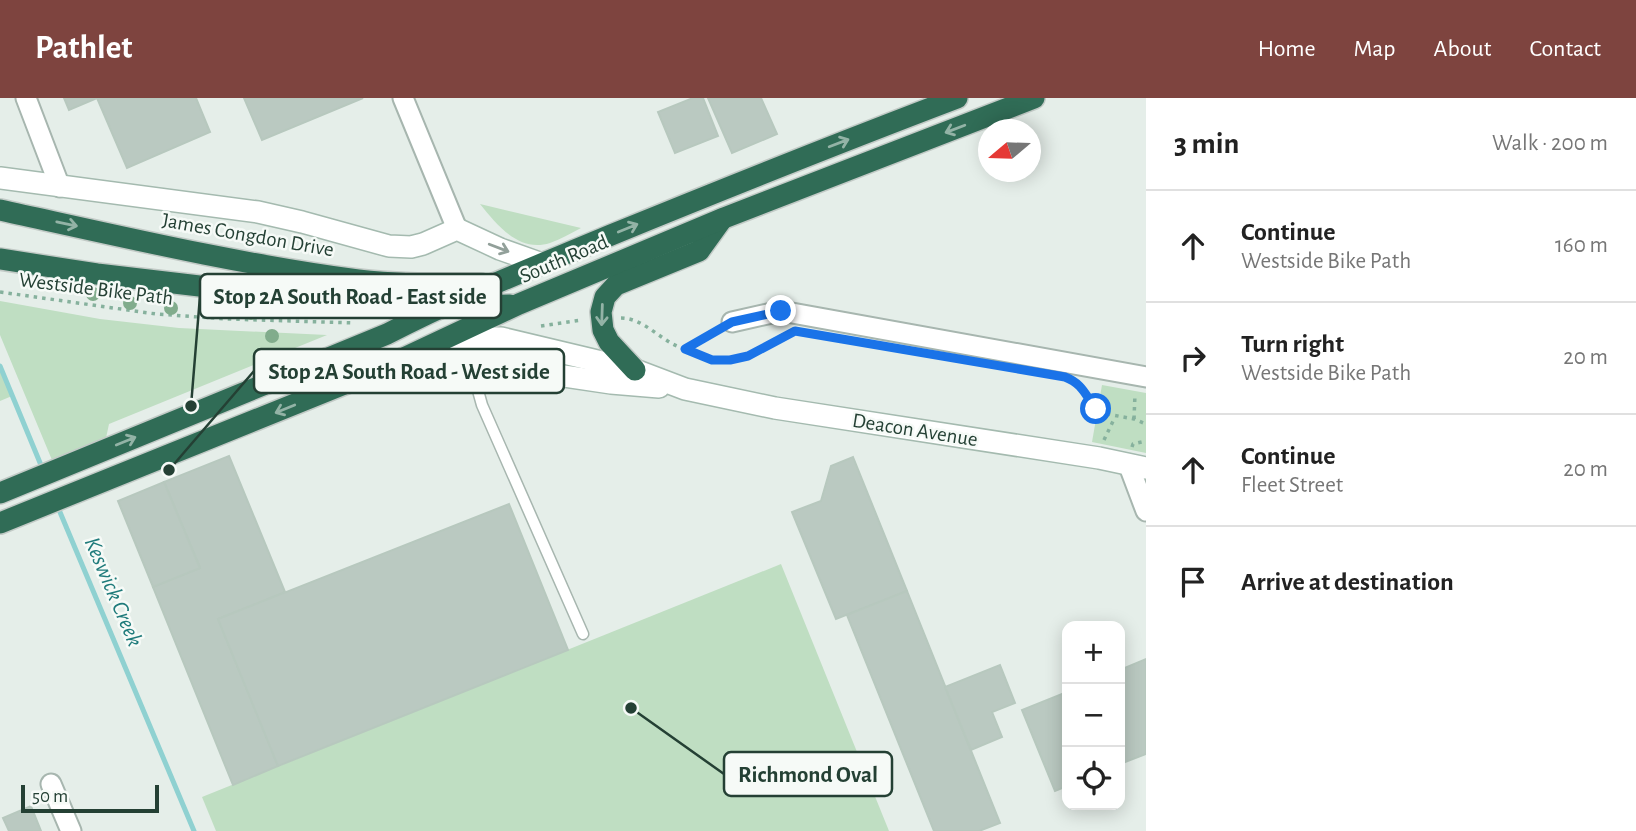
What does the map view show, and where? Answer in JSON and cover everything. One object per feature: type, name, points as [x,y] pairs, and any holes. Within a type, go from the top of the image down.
[{"type":"highway","name":"South Road","points":[[0,493],[387,334],[438,307],[491,284],[800,157],[957,98]]},
{"type":"highway","name":"South Road","points":[[0,523],[415,354],[519,304],[724,218],[1023,100]]},
{"type":"highway","name":"James Congdon Drive","points":[[0,210],[160,245],[360,280],[491,284]]},
{"type":"highway","points":[[635,370],[609,342],[603,330],[601,317],[605,298],[616,285],[699,251],[724,218]]},
{"type":"highway","points":[[0,259],[97,274],[268,294],[438,307],[519,304]]},
{"type":"highway","points":[[387,334],[447,339]]},
{"type":"street","points":[[26,98],[60,187]]},
{"type":"street","points":[[403,98],[457,229],[500,249],[542,264]]},
{"type":"street","name":"James Congdon Drive","points":[[0,178],[258,212],[389,246],[411,247],[457,229]]},
{"type":"street","points":[[732,322],[781,311],[1142,376]]},
{"type":"street","name":"Deacon Avenue","points":[[447,339],[501,338],[635,370],[685,389]]},
{"type":"street","name":"Deacon Avenue","points":[[415,354],[611,383],[685,389],[775,408],[1099,458],[1137,467]]},
{"type":"street","points":[[1137,467],[1146,512]]},
{"type":"street","points":[[51,784],[71,831]]},
{"type":"lane","points":[[479,365],[477,387],[482,405],[583,634]]},
{"type":"path","name":"Westside Bike Path","points":[[0,292],[156,314],[355,323]]},
{"type":"path","points":[[535,327],[601,317],[633,319],[668,342],[712,360],[748,356],[795,331]]},
{"type":"path","points":[[685,349],[732,322]]},
{"type":"path","points":[[1134,419],[1134,405],[1142,376]]},
{"type":"path","points":[[1075,381],[1102,414],[1134,419],[1146,424]]},
{"type":"path","points":[[1099,458],[1106,432],[1115,417]]},
{"type":"green space","points":[[480,204],[581,228],[550,243],[528,244],[501,228]]},
{"type":"green space","points":[[0,301],[100,319],[179,328],[327,335],[109,424],[106,438],[52,460],[0,335]]},
{"type":"green space","points":[[0,368],[12,396],[0,401]]},
{"type":"green space","points":[[1102,385],[1146,393],[1146,453],[1092,442]]},
{"type":"green space","points":[[781,564],[889,831],[216,831],[202,797]]},
{"type":"building","points":[[64,98],[97,98],[69,110]]},
{"type":"building","points":[[97,98],[196,98],[210,132],[127,168]]},
{"type":"building","points":[[244,98],[363,98],[262,140]]},
{"type":"building","points":[[693,98],[703,98],[718,136],[675,153],[658,112]]},
{"type":"building","points":[[708,98],[761,98],[777,134],[732,153]]},
{"type":"building","points":[[229,456],[285,592],[218,619],[278,766],[233,785],[153,587],[200,568],[164,482]]},
{"type":"building","points":[[853,457],[907,591],[836,619],[792,512],[821,501],[831,466]]},
{"type":"building","points":[[164,482],[200,568],[153,587],[118,501]]},
{"type":"building","points":[[509,504],[568,650],[278,766],[218,619]]},
{"type":"building","points":[[907,591],[1000,823],[979,831],[934,831],[847,615]]},
{"type":"building","points":[[1146,659],[1146,754],[1125,762],[1125,684],[1125,668]]},
{"type":"building","points":[[1000,665],[1015,703],[992,712],[1002,737],[971,750],[945,687]]},
{"type":"building","points":[[1062,694],[1062,788],[1055,791],[1022,710]]},
{"type":"building","points":[[31,806],[41,831],[9,831],[3,818]]},
{"type":"waterway","name":"Keswick Creek","points":[[0,366],[43,470]]},
{"type":"waterway","name":"Keswick Creek","points":[[57,505],[194,831]]},
{"type":"place","name":"Stop 2A South Road - East side","points":[[191,406]]},
{"type":"place","name":"Stop 2A South Road - West side","points":[[169,470]]},
{"type":"place","name":"Richmond Oval","points":[[631,708]]},
{"type":"route","points":[[781,311],[732,322],[685,349],[712,360],[740,359],[795,331],[1065,377],[1084,389],[1096,409]]}]
